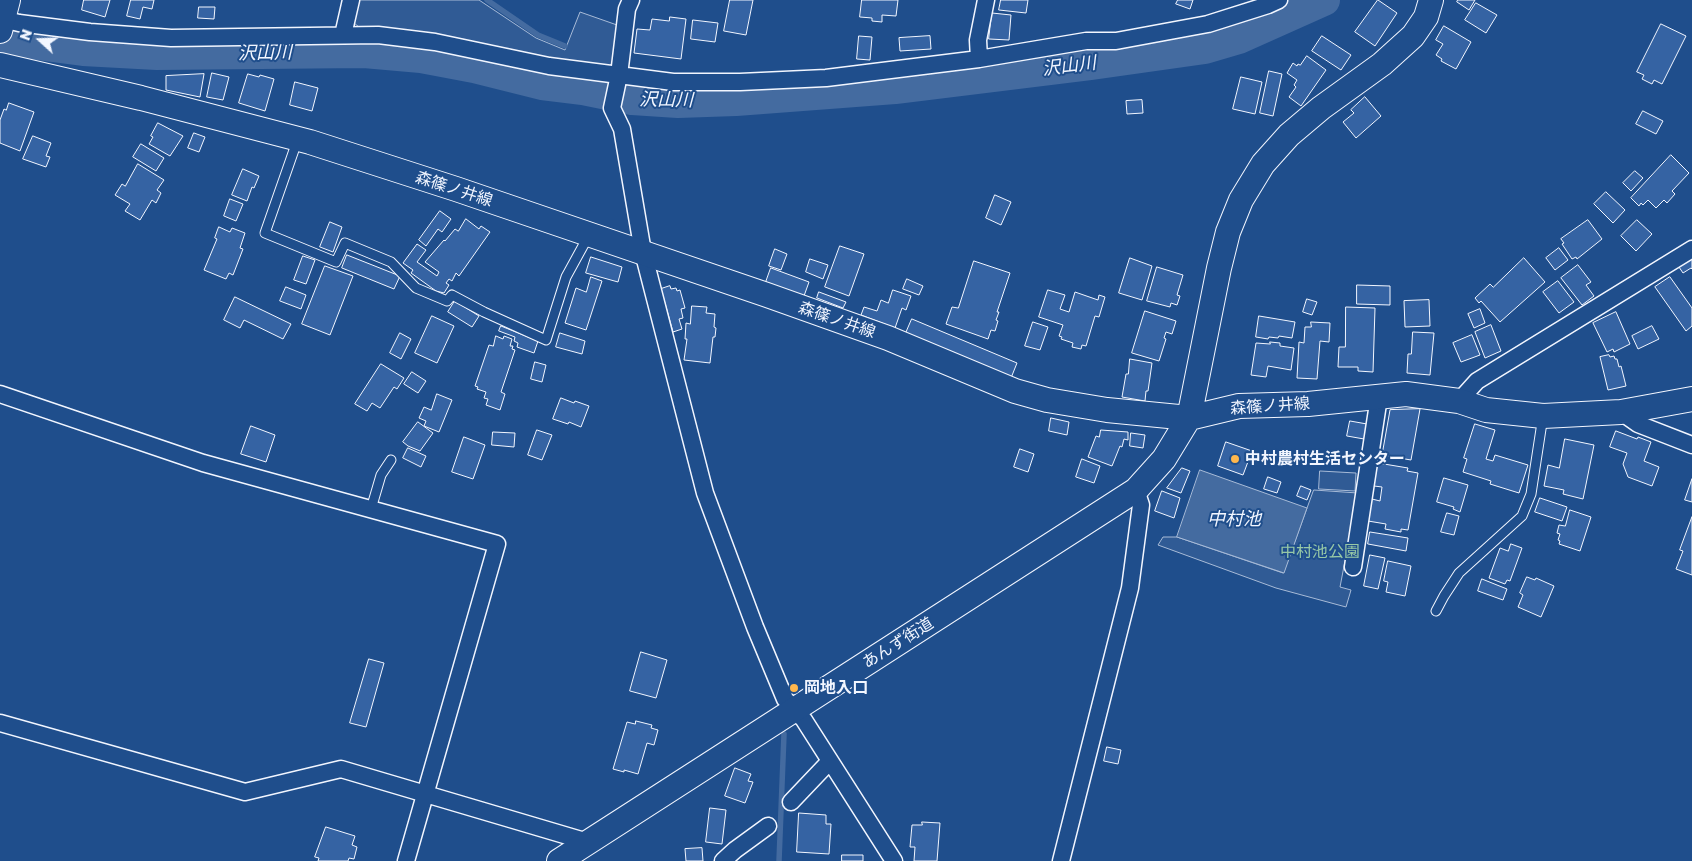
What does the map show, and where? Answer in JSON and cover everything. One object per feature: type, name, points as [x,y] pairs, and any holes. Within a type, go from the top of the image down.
[{"type":"main road","name":"あんず街道","points":[[559,861],[1136,490],[1164,459],[1189,418],[1228,232],[1241,200],[1263,164],[1289,135],[1321,108],[1382,64],[1413,36],[1426,17],[1431,0]]},
{"type":"main road","name":"森篠ノ井線","points":[[0,65],[141,98],[310,142],[643,252],[888,338],[1015,391],[1047,400],[1108,410],[1189,418],[1239,406],[1308,404],[1406,394],[1459,401],[1486,410],[1543,416],[1620,412],[1692,399]]},
{"type":"street","points":[[343,35],[352,0]]},
{"type":"street","points":[[631,0],[627,9],[618,80],[612,108],[622,129],[643,252],[706,494],[755,627],[786,699],[804,720],[894,861]]},
{"type":"street","points":[[978,59],[978,40],[986,0]]},
{"type":"street","points":[[3,18],[19,23],[90,32],[171,38],[378,35],[435,42],[618,80],[740,82],[816,78],[978,59],[1086,41],[1116,41],[1208,24],[1279,0]]},
{"type":"street","points":[[1459,401],[1477,381],[1692,248]]},
{"type":"street","points":[[0,394],[203,463],[497,544],[406,861]]},
{"type":"street","points":[[1352,566],[1379,397]]},
{"type":"street","points":[[1620,412],[1638,424],[1692,444]]},
{"type":"street","points":[[1061,861],[1130,588],[1141,505],[1136,490]]},
{"type":"street","points":[[0,723],[245,792],[340,769],[588,842]]},
{"type":"street","points":[[791,802],[830,761]]},
{"type":"street","points":[[723,861],[768,826]]},
{"type":"lane","points":[[294,150],[264,233],[336,262],[345,243],[391,262],[416,288],[447,301],[452,295],[484,312],[546,340],[566,277],[589,235]]},
{"type":"lane","points":[[1436,611],[1459,573],[1522,516],[1531,494],[1543,416]]},
{"type":"lane","points":[[371,509],[381,475],[391,460]]},
{"type":"shaded area","points":[[360,0],[479,0],[536,38],[565,50],[580,12],[617,25],[613,61],[608,67],[594,67],[440,36],[359,27],[354,23]]},
{"type":"shaded area","points":[[1320,471],[1356,473],[1355,491],[1319,489]]},
{"type":"shaded area","points":[[1314,490],[1358,493],[1340,587],[1351,590],[1346,607],[1276,588],[1158,545],[1163,537],[1177,537],[1283,573]]},
{"type":"water","name":"中村池","points":[[1200,470],[1307,508],[1284,573],[1177,537]]},
{"type":"building","points":[[84,0],[110,0],[105,17],[82,10]]},
{"type":"building","points":[[131,0],[154,0],[152,9],[143,7],[140,19],[127,16]]},
{"type":"building","points":[[730,0],[753,0],[746,35],[724,31]]},
{"type":"building","points":[[862,0],[898,0],[896,16],[882,15],[882,22],[872,21],[872,18],[860,17]]},
{"type":"building","points":[[1001,0],[1028,0],[1026,13],[999,10]]},
{"type":"building","points":[[1178,0],[1193,0],[1190,9],[1176,4]]},
{"type":"building","points":[[1378,0],[1397,13],[1375,46],[1355,32]]},
{"type":"building","points":[[1458,0],[1475,0],[1469,10],[1457,2]]},
{"type":"building","points":[[1476,3],[1497,15],[1486,33],[1465,20]]},
{"type":"building","points":[[199,7],[215,7],[214,19],[198,18]]},
{"type":"building","points":[[992,13],[1011,15],[1009,40],[989,39]]},
{"type":"building","points":[[670,17],[686,19],[681,59],[634,53],[637,29],[650,30],[652,19],[669,21]]},
{"type":"building","points":[[693,20],[718,23],[715,42],[691,39]]},
{"type":"building","points":[[1661,24],[1686,36],[1662,84],[1654,80],[1652,84],[1642,79],[1644,75],[1637,72]]},
{"type":"building","points":[[1444,26],[1471,42],[1456,69],[1441,61],[1442,59],[1436,55],[1443,44],[1436,40]]},
{"type":"building","points":[[859,36],[872,37],[870,60],[857,59]]},
{"type":"building","points":[[930,36],[931,49],[900,51],[899,38]]},
{"type":"building","points":[[1322,36],[1351,55],[1341,70],[1312,51]]},
{"type":"building","points":[[1307,56],[1326,70],[1301,106],[1289,97],[1296,87],[1294,85],[1297,80],[1287,73],[1293,63],[1297,66],[1298,64],[1300,65]]},
{"type":"building","points":[[1269,71],[1282,74],[1273,116],[1260,113]]},
{"type":"building","points":[[212,73],[229,77],[223,100],[207,97]]},
{"type":"building","points":[[204,74],[200,97],[166,90],[166,76]]},
{"type":"building","points":[[248,74],[274,79],[265,111],[239,103]]},
{"type":"building","points":[[1241,77],[1262,82],[1255,114],[1233,109]]},
{"type":"building","points":[[295,82],[318,88],[312,111],[290,105]]},
{"type":"building","points":[[1365,97],[1381,116],[1356,138],[1343,122],[1354,113],[1351,110]]},
{"type":"building","points":[[1142,100],[1143,113],[1127,114],[1126,101]]},
{"type":"building","points":[[9,103],[34,112],[20,151],[0,143],[0,120],[4,109],[6,110]]},
{"type":"building","points":[[1643,111],[1663,121],[1656,134],[1636,124]]},
{"type":"building","points":[[158,123],[183,136],[170,156],[149,144]]},
{"type":"building","points":[[194,133],[205,137],[199,152],[188,148]]},
{"type":"building","points":[[33,136],[51,143],[46,156],[50,157],[46,167],[23,159]]},
{"type":"building","points":[[141,144],[164,158],[156,171],[133,157]]},
{"type":"building","points":[[1671,155],[1689,173],[1672,191],[1675,194],[1667,203],[1664,200],[1656,208],[1648,200],[1639,206],[1631,198]]},
{"type":"building","points":[[138,164],[164,180],[157,190],[161,193],[156,203],[152,200],[140,220],[125,211],[130,204],[115,195],[122,184],[125,186]]},
{"type":"building","points":[[243,169],[259,176],[254,188],[252,187],[247,201],[232,195]]},
{"type":"building","points":[[1635,171],[1643,178],[1631,191],[1623,183]]},
{"type":"building","points":[[1606,192],[1625,210],[1613,223],[1594,204]]},
{"type":"building","points":[[995,195],[1011,202],[1001,225],[986,218]]},
{"type":"building","points":[[230,199],[243,204],[236,221],[224,216]]},
{"type":"building","points":[[440,211],[451,219],[442,232],[438,229],[426,246],[419,240]]},
{"type":"building","points":[[466,219],[479,229],[481,226],[490,232],[459,276],[456,273],[452,281],[449,279],[446,283],[449,285],[444,293],[436,291],[411,273],[413,270],[403,263],[417,244],[426,250],[417,262],[437,276],[439,272],[425,262],[455,229],[458,231]]},
{"type":"building","points":[[1588,220],[1602,239],[1577,259],[1576,257],[1572,259],[1562,244],[1564,243],[1561,239]]},
{"type":"building","points":[[1637,220],[1652,234],[1636,251],[1621,236]]},
{"type":"building","points":[[330,222],[342,227],[333,252],[320,247]]},
{"type":"building","points":[[219,227],[230,232],[232,228],[245,233],[240,248],[243,249],[233,275],[229,273],[226,279],[204,270],[217,239],[215,238]]},
{"type":"building","points":[[840,246],[864,254],[849,296],[825,287]]},
{"type":"building","points":[[1559,248],[1568,260],[1555,270],[1546,258]]},
{"type":"building","points":[[775,249],[787,254],[781,270],[769,266]]},
{"type":"building","points":[[347,255],[400,276],[394,289],[342,268]]},
{"type":"building","points":[[303,256],[315,260],[306,284],[294,280]]},
{"type":"building","points":[[591,257],[622,267],[618,282],[586,273]]},
{"type":"building","points":[[1692,257],[1692,269],[1683,273],[1679,267]]},
{"type":"building","points":[[1130,258],[1152,266],[1142,300],[1119,293]]},
{"type":"building","points":[[1524,258],[1545,282],[1500,322],[1481,301],[1479,303],[1475,298],[1490,284],[1493,287]]},
{"type":"building","points":[[810,259],[828,265],[823,279],[806,272]]},
{"type":"building","points":[[974,261],[1010,273],[997,312],[999,312],[995,331],[991,330],[988,339],[946,324],[952,307],[958,308]]},
{"type":"building","points":[[1578,265],[1591,282],[1586,285],[1594,296],[1582,305],[1561,278]]},
{"type":"building","points":[[325,266],[353,276],[330,335],[302,324]]},
{"type":"building","points":[[1157,267],[1183,275],[1177,295],[1180,296],[1177,305],[1171,303],[1170,307],[1147,301]]},
{"type":"building","points":[[771,268],[809,282],[804,296],[766,282]]},
{"type":"building","points":[[591,277],[602,281],[586,330],[565,323],[576,288],[586,292]]},
{"type":"building","points":[[1670,277],[1692,308],[1692,326],[1686,331],[1655,287]]},
{"type":"building","points":[[907,279],[923,286],[919,295],[903,289]]},
{"type":"building","points":[[1558,281],[1574,302],[1559,313],[1543,292]]},
{"type":"building","points":[[1357,285],[1390,286],[1390,305],[1357,304]]},
{"type":"building","points":[[670,286],[671,289],[676,288],[677,291],[680,290],[685,308],[681,309],[683,318],[679,319],[682,329],[673,332],[661,289]]},
{"type":"building","points":[[286,287],[306,295],[301,309],[280,301]]},
{"type":"building","points":[[893,290],[911,296],[906,310],[902,308],[895,328],[861,315],[864,307],[877,311],[881,300],[888,303]]},
{"type":"building","points":[[1048,290],[1065,295],[1060,309],[1069,312],[1075,292],[1098,300],[1099,295],[1105,297],[1099,317],[1095,316],[1086,346],[1082,345],[1081,349],[1072,347],[1073,343],[1061,339],[1062,337],[1059,336],[1063,325],[1039,317]]},
{"type":"building","points":[[819,292],[846,302],[843,308],[817,298]]},
{"type":"building","points":[[235,297],[291,324],[283,339],[244,320],[240,328],[224,320]]},
{"type":"building","points":[[1307,299],[1317,302],[1312,315],[1303,312]]},
{"type":"building","points":[[1429,300],[1430,326],[1405,327],[1404,301]]},
{"type":"building","points":[[455,301],[479,316],[472,327],[448,312]]},
{"type":"building","points":[[692,306],[707,307],[706,313],[715,314],[714,327],[716,328],[710,363],[684,360],[687,339],[685,339],[686,323],[690,324]]},
{"type":"building","points":[[1346,307],[1375,308],[1373,372],[1358,371],[1358,367],[1338,367],[1339,347],[1345,347]]},
{"type":"building","points":[[1480,309],[1485,323],[1474,328],[1468,314]]},
{"type":"building","points":[[1145,311],[1176,321],[1172,334],[1166,332],[1164,338],[1166,339],[1159,361],[1132,353]]},
{"type":"building","points":[[1616,312],[1630,344],[1614,352],[1613,349],[1607,352],[1593,323]]},
{"type":"building","points":[[432,316],[454,326],[437,363],[415,353]]},
{"type":"building","points":[[1259,316],[1295,322],[1292,338],[1279,336],[1278,338],[1269,337],[1268,339],[1256,337]]},
{"type":"building","points":[[912,319],[1017,363],[1011,378],[906,333]]},
{"type":"building","points":[[1033,322],[1048,327],[1040,350],[1025,346]]},
{"type":"building","points":[[1311,322],[1330,323],[1329,342],[1320,341],[1317,379],[1297,378],[1299,342],[1304,343],[1305,327],[1311,327]]},
{"type":"building","points":[[1491,325],[1501,351],[1485,358],[1475,332]]},
{"type":"building","points":[[501,326],[538,341],[534,353],[517,347],[518,343],[514,341],[515,337],[499,331]]},
{"type":"building","points":[[1652,326],[1659,339],[1638,349],[1632,336]]},
{"type":"building","points":[[1413,332],[1434,333],[1430,375],[1407,373],[1408,354],[1411,354]]},
{"type":"building","points":[[400,333],[411,339],[401,359],[390,353]]},
{"type":"building","points":[[560,333],[585,341],[582,354],[556,347]]},
{"type":"building","points":[[1472,335],[1480,355],[1461,362],[1453,343]]},
{"type":"building","points":[[496,336],[503,339],[504,336],[512,339],[510,346],[513,346],[512,349],[515,350],[501,392],[505,394],[500,410],[486,405],[488,399],[484,398],[486,392],[477,389],[478,387],[475,386],[489,345],[493,346]]},
{"type":"building","points":[[1270,342],[1294,348],[1291,370],[1268,366],[1266,377],[1251,375],[1256,343],[1270,344]]},
{"type":"building","points":[[1609,355],[1610,357],[1614,356],[1619,367],[1621,366],[1626,386],[1608,390],[1600,357]]},
{"type":"building","points":[[1130,359],[1152,363],[1145,401],[1122,397]]},
{"type":"building","points":[[535,362],[546,365],[542,382],[531,379]]},
{"type":"building","points":[[381,364],[404,378],[397,389],[394,387],[380,408],[372,403],[367,411],[355,404]]},
{"type":"building","points":[[412,372],[426,381],[418,393],[404,384]]},
{"type":"building","points":[[437,394],[452,400],[439,432],[424,426],[426,421],[419,418],[424,407],[431,410]]},
{"type":"building","points":[[561,398],[589,406],[581,427],[569,422],[568,424],[553,419]]},
{"type":"building","points":[[1420,409],[1411,460],[1382,455],[1390,410]]},
{"type":"building","points":[[1051,418],[1069,422],[1067,435],[1049,431]]},
{"type":"building","points":[[1350,421],[1367,424],[1364,439],[1347,436]]},
{"type":"building","points":[[418,422],[433,433],[420,451],[403,442]]},
{"type":"building","points":[[1475,424],[1495,430],[1486,459],[1493,461],[1495,455],[1528,465],[1519,493],[1490,484],[1491,481],[1463,472],[1467,459],[1464,458]]},
{"type":"building","points":[[251,426],[275,435],[266,462],[241,454]]},
{"type":"building","points":[[537,430],[552,435],[542,460],[528,455]]},
{"type":"building","points":[[1101,430],[1128,432],[1128,440],[1124,439],[1112,466],[1088,457],[1096,436],[1099,437]]},
{"type":"building","points":[[1616,431],[1651,442],[1644,461],[1659,467],[1652,486],[1628,477],[1623,464],[1627,453],[1610,447]]},
{"type":"building","points":[[493,432],[515,433],[514,447],[492,445]]},
{"type":"building","points":[[1131,433],[1145,435],[1143,448],[1130,446]]},
{"type":"building","points":[[464,437],[485,445],[473,479],[452,472]]},
{"type":"building","points":[[1565,439],[1594,445],[1583,499],[1563,494],[1564,490],[1544,486],[1548,465],[1559,468]]},
{"type":"building","name":"中村農村生活センター","points":[[1226,442],[1252,451],[1243,475],[1218,466]]},
{"type":"building","points":[[408,448],[426,456],[421,467],[403,458]]},
{"type":"building","points":[[1020,449],[1034,454],[1028,472],[1014,467]]},
{"type":"building","points":[[1082,459],[1100,466],[1094,483],[1076,477]]},
{"type":"building","points":[[1378,463],[1408,468],[1407,471],[1418,473],[1408,530],[1401,529],[1401,532],[1385,529],[1386,524],[1368,521],[1372,499],[1380,501],[1382,487],[1374,486]]},
{"type":"building","points":[[1182,468],[1190,471],[1181,493],[1167,488]]},
{"type":"building","points":[[1268,477],[1281,482],[1277,493],[1264,489]]},
{"type":"building","points":[[1444,478],[1468,485],[1460,512],[1453,509],[1454,507],[1437,502]]},
{"type":"building","points":[[1692,479],[1692,502],[1685,500]]},
{"type":"building","points":[[1301,486],[1311,490],[1307,500],[1297,496]]},
{"type":"building","points":[[1162,491],[1180,498],[1174,518],[1155,511]]},
{"type":"building","points":[[1540,498],[1567,507],[1562,521],[1535,512]]},
{"type":"building","points":[[1570,510],[1591,517],[1580,551],[1559,544],[1560,541],[1558,540],[1560,534],[1557,533],[1559,525],[1565,526]]},
{"type":"building","points":[[1447,513],[1459,516],[1454,535],[1441,532]]},
{"type":"building","points":[[1692,517],[1692,575],[1676,569],[1683,551],[1680,550]]},
{"type":"building","points":[[1370,532],[1408,538],[1406,551],[1368,544]]},
{"type":"building","points":[[1511,544],[1522,548],[1510,581],[1507,580],[1505,584],[1489,578],[1500,548],[1508,551]]},
{"type":"building","points":[[1370,555],[1385,558],[1378,589],[1364,586]]},
{"type":"building","points":[[1388,561],[1411,566],[1405,596],[1386,592],[1388,582],[1384,581]]},
{"type":"building","points":[[1527,577],[1535,580],[1536,578],[1554,586],[1541,617],[1518,607],[1523,595],[1520,593]]},
{"type":"building","points":[[1482,579],[1507,589],[1503,600],[1478,591]]},
{"type":"building","points":[[641,652],[667,660],[656,698],[630,691]]},
{"type":"building","points":[[369,659],[384,663],[366,727],[350,723]]},
{"type":"building","points":[[636,721],[652,725],[651,728],[658,730],[654,745],[647,743],[638,774],[613,769],[627,722],[635,724]]},
{"type":"building","points":[[1107,747],[1121,750],[1118,764],[1104,761]]},
{"type":"building","points":[[735,768],[751,774],[748,781],[753,782],[745,803],[725,796]]},
{"type":"building","points":[[710,808],[726,810],[722,844],[706,842]]},
{"type":"building","points":[[799,813],[826,815],[826,824],[831,824],[829,854],[797,852]]},
{"type":"building","points":[[922,822],[940,823],[937,861],[914,861],[915,847],[910,847],[912,825],[922,825]]},
{"type":"building","points":[[326,827],[355,836],[352,845],[357,847],[354,859],[349,858],[348,861],[318,861],[319,858],[315,857]]},
{"type":"building","points":[[702,848],[703,861],[686,861],[685,849]]},
{"type":"building","points":[[842,855],[863,855],[863,861],[842,861]]},
{"type":"waterway","points":[[487,0],[538,35],[565,46]]},
{"type":"waterway","name":"沢山川","points":[[0,39],[83,50],[157,54],[364,52],[421,57],[474,67],[542,84],[583,89],[632,99],[678,102],[736,100],[895,88],[1205,48],[1239,38],[1324,0]]},
{"type":"waterway","points":[[779,861],[784,734]]},
{"type":"place","name":"中村農村生活センター","points":[[1235,459]]},
{"type":"place","name":"岡地入口","points":[[794,688]]},
{"type":"park label","name":"中村池公園","points":[[1320,552]]}]
